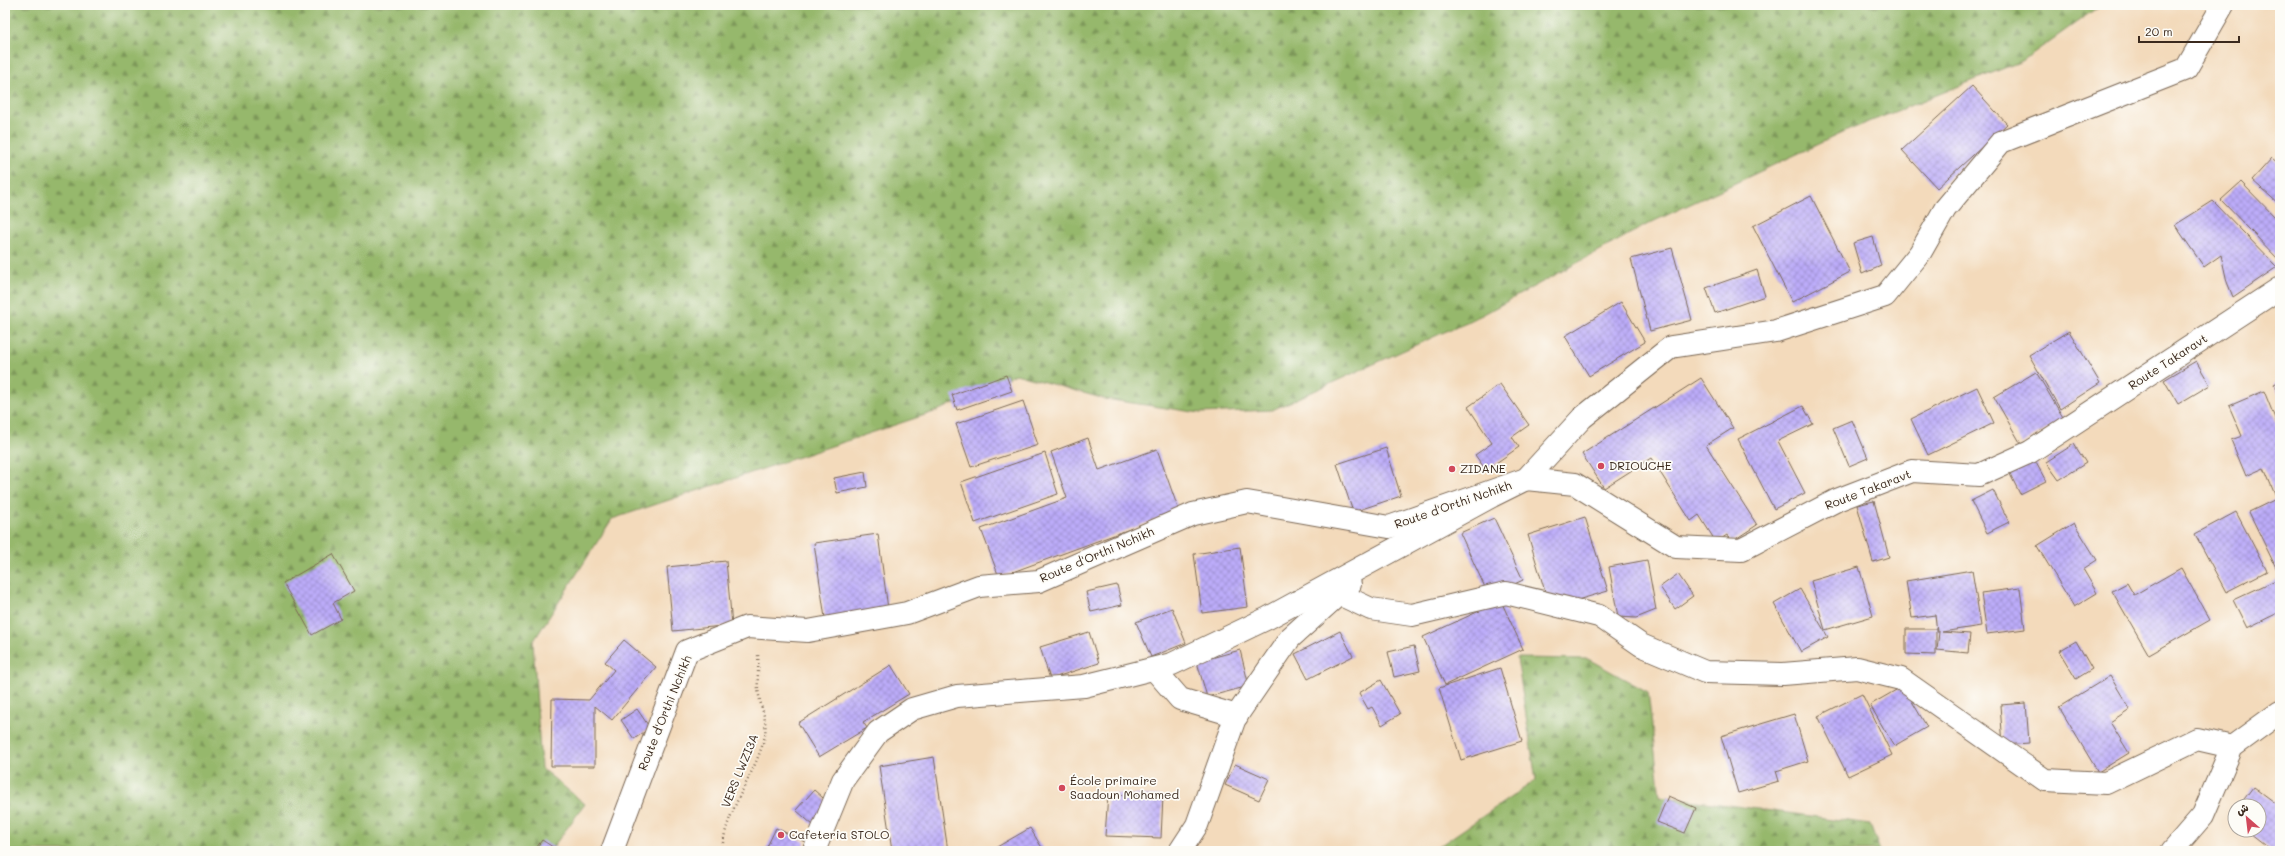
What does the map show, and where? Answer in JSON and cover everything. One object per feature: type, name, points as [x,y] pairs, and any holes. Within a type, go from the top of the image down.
[{"type":"street","points":[[814,851],[843,780],[878,732],[912,709],[957,696],[1084,686],[1172,664],[1268,618],[1384,554],[1526,479],[1582,418],[1671,347],[1776,331],[1885,296],[1920,253],[1945,209],[2000,142],[2186,69],[2223,5]]},
{"type":"street","name":"Route Takaravt","points":[[1526,479],[1575,484],[1676,547],[1741,550],[1837,500],[1912,471],[1979,475],[2030,452],[2280,288]]},
{"type":"street","name":"Route d'Orthi Nchikh","points":[[612,851],[687,651],[747,628],[808,631],[907,613],[979,586],[1039,581],[1193,514],[1246,502],[1389,527],[1526,479]]},
{"type":"street","points":[[1180,851],[1198,825],[1237,716],[1290,638],[1384,554]]},
{"type":"street","points":[[1339,594],[1371,609],[1412,615],[1506,593],[1599,616],[1641,646],[1705,672],[1783,674],[1857,668],[1901,679],[2045,780],[2106,783],[2197,739],[2232,747]]},
{"type":"street","points":[[1154,669],[1180,699],[1237,716]]},
{"type":"street","points":[[2172,851],[2203,815],[2232,747],[2280,712]]},
{"type":"path","name":"VERS LWZI3A","points":[[722,851],[723,837],[734,807],[764,742],[767,720],[758,692],[758,657],[754,640],[747,628]]},
{"type":"green space","points":[[5,5],[2101,5],[2022,61],[1844,132],[1650,223],[1482,315],[1272,410],[1200,413],[1105,399],[1016,374],[937,411],[612,519],[533,642],[541,768],[585,804],[550,851],[5,851]]},
{"type":"green space","points":[[1517,658],[1588,659],[1648,692],[1660,796],[1870,824],[1880,851],[1432,851],[1536,780]]},
{"type":"building","points":[[1972,86],[2007,124],[1937,188],[1902,150]]},
{"type":"building","points":[[2272,158],[2280,165],[2280,205],[2252,180]]},
{"type":"building","points":[[2241,182],[2280,222],[2280,261],[2221,200]]},
{"type":"building","points":[[1811,196],[1850,272],[1792,302],[1753,226]]},
{"type":"building","points":[[2213,201],[2277,267],[2233,297],[2227,282],[2221,255],[2204,267],[2175,225]]},
{"type":"building","points":[[1873,237],[1881,266],[1862,274],[1853,243]]},
{"type":"building","points":[[1672,248],[1692,320],[1650,331],[1631,259]]},
{"type":"building","points":[[1757,270],[1765,296],[1715,313],[1706,288]]},
{"type":"building","points":[[1621,302],[1645,342],[1589,376],[1565,336]]},
{"type":"building","points":[[2069,331],[2100,383],[2060,409],[2029,355]]},
{"type":"building","points":[[2196,361],[2210,385],[2178,404],[2164,380]]},
{"type":"building","points":[[2036,372],[2064,419],[2021,444],[1994,397]]},
{"type":"building","points":[[1006,375],[1012,391],[957,410],[952,395]]},
{"type":"building","points":[[1701,378],[1733,428],[1706,445],[1757,525],[1731,542],[1727,535],[1716,542],[1699,515],[1691,521],[1651,458],[1604,488],[1582,454]]},
{"type":"building","points":[[2280,381],[2280,396],[2274,384]]},
{"type":"building","points":[[1500,384],[1529,425],[1512,437],[1519,447],[1486,470],[1475,455],[1492,443],[1468,407]]},
{"type":"building","points":[[1977,387],[1994,423],[1928,455],[1911,419]]},
{"type":"building","points":[[2264,391],[2280,431],[2280,507],[2264,468],[2246,476],[2231,440],[2242,436],[2229,406]]},
{"type":"building","points":[[1023,401],[1038,445],[971,467],[956,424]]},
{"type":"building","points":[[1803,406],[1813,424],[1778,441],[1805,493],[1774,509],[1738,439]]},
{"type":"building","points":[[1852,420],[1868,458],[1849,466],[1833,428]]},
{"type":"building","points":[[1088,438],[1099,470],[1157,449],[1179,511],[999,577],[981,529],[1067,498],[1051,452]]},
{"type":"building","points":[[2074,444],[2086,463],[2059,480],[2046,462]]},
{"type":"building","points":[[1386,448],[1401,496],[1353,512],[1337,464]]},
{"type":"building","points":[[1045,453],[1058,494],[975,523],[961,482]]},
{"type":"building","points":[[2034,459],[2046,481],[2020,494],[2009,472]]},
{"type":"building","points":[[865,472],[867,487],[837,493],[834,478]]},
{"type":"building","points":[[1993,490],[2009,522],[1987,533],[1971,501]]},
{"type":"building","points":[[2276,499],[2280,508],[2280,576],[2249,512]]},
{"type":"building","points":[[1874,501],[1889,557],[1873,562],[1857,505]]},
{"type":"building","points":[[2236,512],[2267,571],[2226,592],[2195,534]]},
{"type":"building","points":[[1585,517],[1608,591],[1550,608],[1528,535]]},
{"type":"building","points":[[1494,518],[1523,580],[1489,596],[1460,533]]},
{"type":"building","points":[[2074,523],[2097,560],[2083,569],[2097,593],[2074,607],[2037,546]]},
{"type":"building","points":[[878,534],[888,609],[825,618],[814,543]]},
{"type":"building","points":[[1240,547],[1248,607],[1202,613],[1194,554]]},
{"type":"building","points":[[333,554],[354,591],[333,603],[341,619],[312,635],[283,583]]},
{"type":"building","points":[[1647,560],[1656,610],[1636,618],[1618,617],[1609,567]]},
{"type":"building","points":[[726,561],[732,625],[673,631],[667,567]]},
{"type":"building","points":[[1859,567],[1873,616],[1825,630],[1811,581]]},
{"type":"building","points":[[2181,568],[2210,620],[2149,655],[2112,591],[2127,583],[2134,595]]},
{"type":"building","points":[[1972,570],[1981,626],[1942,632],[1970,634],[1968,653],[1937,650],[1939,632],[1937,632],[1935,615],[1912,618],[1906,581]]},
{"type":"building","points":[[1678,574],[1693,596],[1675,609],[1660,587]]},
{"type":"building","points":[[2280,578],[2280,612],[2247,628],[2233,600]]},
{"type":"building","points":[[1117,585],[1122,605],[1091,612],[1086,592]]},
{"type":"building","points":[[2020,588],[2025,629],[1987,634],[1981,593]]},
{"type":"building","points":[[1800,589],[1828,637],[1801,652],[1774,604]]},
{"type":"building","points":[[1501,601],[1523,649],[1445,685],[1423,637]]},
{"type":"building","points":[[1172,608],[1186,643],[1151,657],[1136,622]]},
{"type":"building","points":[[1906,629],[1936,629],[1936,655],[1906,654]]},
{"type":"building","points":[[1340,631],[1353,656],[1308,679],[1295,654]]},
{"type":"building","points":[[1089,632],[1099,663],[1050,679],[1040,647]]},
{"type":"building","points":[[624,640],[656,667],[612,720],[595,706],[595,766],[551,766],[552,699],[589,700],[614,670],[605,662]]},
{"type":"building","points":[[2076,641],[2092,669],[2076,679],[2059,651]]},
{"type":"building","points":[[1414,646],[1420,671],[1394,677],[1388,652]]},
{"type":"building","points":[[1240,650],[1249,686],[1207,697],[1197,662]]},
{"type":"building","points":[[891,665],[909,694],[863,722],[867,728],[819,757],[798,723]]},
{"type":"building","points":[[1500,668],[1522,741],[1461,760],[1439,688]]},
{"type":"building","points":[[2110,676],[2130,709],[2110,722],[2129,753],[2098,772],[2059,707]]},
{"type":"building","points":[[1381,680],[1400,714],[1382,725],[1372,707],[1368,709],[1359,693]]},
{"type":"building","points":[[1903,686],[1927,727],[1894,746],[1870,705]]},
{"type":"building","points":[[1862,694],[1892,755],[1848,776],[1818,716]]},
{"type":"building","points":[[2026,703],[2029,743],[2003,745],[2000,705]]},
{"type":"building","points":[[637,709],[650,728],[634,739],[621,720]]},
{"type":"building","points":[[1794,714],[1808,761],[1776,771],[1779,781],[1738,793],[1721,736]]},
{"type":"building","points":[[934,757],[948,851],[892,851],[879,766]]},
{"type":"building","points":[[1235,764],[1269,779],[1259,800],[1225,785]]},
{"type":"building","points":[[2253,787],[2280,807],[2280,851],[2273,851],[2256,838],[2267,838],[2267,798],[2245,798]]},
{"type":"building","points":[[814,790],[831,805],[814,826],[796,810]]},
{"type":"building","points":[[1108,794],[1163,796],[1161,838],[1105,836]]},
{"type":"building","points":[[1668,796],[1696,808],[1685,833],[1657,822]]},
{"type":"building","name":"Cafeteria STOLO","points":[[776,828],[805,842],[801,851],[765,851]]},
{"type":"building","points":[[1030,828],[1044,851],[990,851]]},
{"type":"building","points":[[542,840],[559,851],[534,851]]},
{"type":"place","name":"DRIOUCHE","points":[[1601,466]]},
{"type":"place","name":"ZIDANE","points":[[1452,469]]},
{"type":"place","name":"École primaire Saadoun Mohamed","points":[[1062,788]]},
{"type":"place","name":"Cafeteria STOLO","points":[[781,835]]}]
